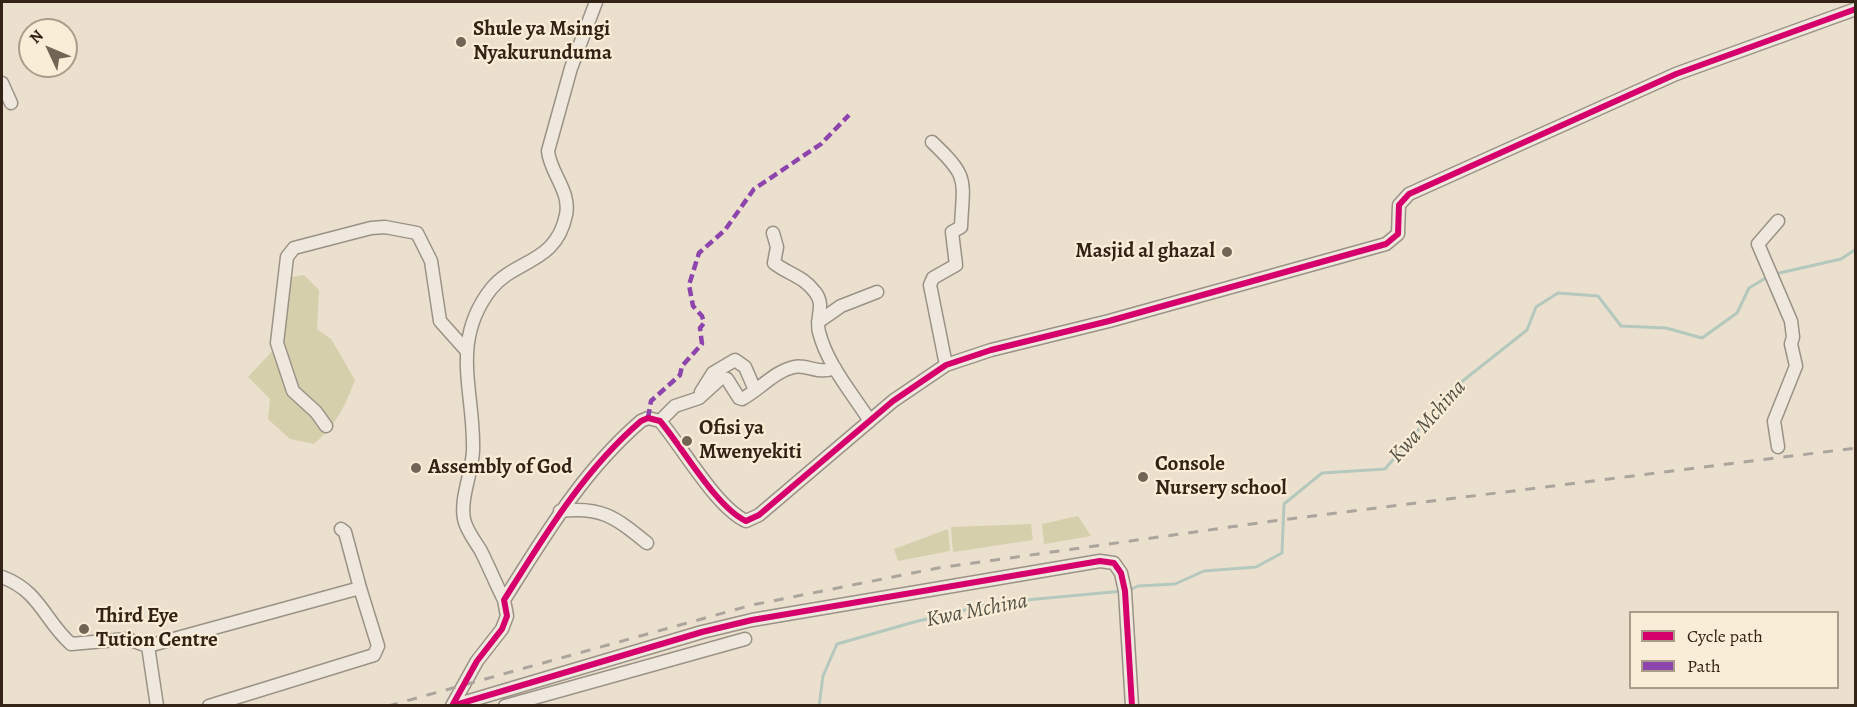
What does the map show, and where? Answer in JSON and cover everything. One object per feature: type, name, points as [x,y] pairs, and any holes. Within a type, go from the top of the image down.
[{"type":"street","points":[[452,705],[477,661],[502,629],[507,616],[504,600],[465,521],[473,447],[465,349],[481,307],[491,290],[503,278],[533,262],[547,250],[561,229],[566,215],[566,198],[549,161],[548,151],[571,68],[597,4]]},
{"type":"street","points":[[504,600],[560,511],[597,462],[634,427],[648,418],[660,421],[711,488],[738,517],[746,521],[759,515],[915,384],[946,365],[991,350],[1109,321],[1386,244],[1395,238],[1400,229],[1401,201],[1414,192],[1676,74],[1856,9]]},
{"type":"street","points":[[2,82],[11,103]]},
{"type":"street","points":[[932,142],[954,164],[965,191],[961,227],[952,232],[956,265],[936,276],[930,285],[946,365]]},
{"type":"street","points":[[1778,221],[1758,244],[1791,321],[1793,337],[1791,344],[1796,366],[1774,421],[1778,447]]},
{"type":"street","points":[[326,426],[316,412],[293,391],[277,343],[287,257],[294,248],[371,228],[415,232],[431,261],[441,321],[465,349]]},
{"type":"street","points":[[773,232],[777,247],[774,263],[792,271],[815,292],[821,303],[819,334],[835,368],[870,421]]},
{"type":"street","points":[[818,322],[841,306],[877,292]]},
{"type":"street","points":[[694,400],[713,373],[735,360],[746,366],[755,390]]},
{"type":"street","points":[[660,421],[675,406],[694,400],[723,378],[729,381],[739,398],[742,399],[795,366],[822,372],[835,368]]},
{"type":"street","points":[[560,511],[585,508],[606,514],[647,543]]},
{"type":"street","points":[[209,705],[360,662],[374,655],[378,645],[345,532],[341,529]]},
{"type":"street","points":[[452,705],[702,632],[764,618],[1100,561],[1114,564],[1121,573],[1125,591],[1132,705]]},
{"type":"street","points":[[2,577],[30,593],[71,645],[127,639],[148,646],[360,588]]},
{"type":"street","points":[[505,705],[745,639]]},
{"type":"street","points":[[148,646],[158,705]]},
{"type":"shaded area","points":[[304,275],[319,290],[317,329],[331,339],[355,380],[339,415],[314,444],[290,439],[268,419],[270,399],[248,377],[277,346],[287,314],[286,278]]},
{"type":"shaded area","points":[[1078,516],[1091,536],[1044,544],[1042,524]]},
{"type":"shaded area","points":[[1031,524],[1033,540],[953,552],[951,527]]},
{"type":"shaded area","points":[[948,529],[950,551],[898,561],[894,549]]},
{"type":"waterway","name":"Kwa Mchina","points":[[1775,274],[1841,259],[1856,249]]},
{"type":"waterway","name":"Kwa Mchina","points":[[1129,590],[1138,586],[1175,584],[1204,571],[1256,567],[1282,553],[1284,504],[1322,473],[1385,469],[1455,387],[1527,330],[1536,307],[1558,293],[1598,296],[1621,326],[1666,328],[1702,338],[1737,313],[1749,288],[1769,276]]},
{"type":"waterway","name":"Kwa Mchina","points":[[819,706],[823,676],[837,644],[914,622],[994,603],[1123,591]]},
{"type":"railway","points":[[388,706],[752,605],[938,568],[1273,521],[1856,448]]},
{"type":"marked path","points":[[648,418],[651,401],[680,375],[682,366],[702,344],[700,328],[704,323],[702,316],[693,306],[689,285],[699,253],[725,230],[754,189],[821,144],[849,115]]},
{"type":"cycle path","points":[[452,706],[477,661],[502,629],[507,616],[504,600],[550,528],[583,482],[620,440],[641,421],[648,418],[660,421],[723,503],[746,521],[759,515],[893,401],[946,365],[991,350],[1109,321],[1386,244],[1398,234],[1399,205],[1409,194],[1676,74],[1856,9]]},
{"type":"cycle path","points":[[452,706],[702,632],[752,620],[1100,561],[1114,563],[1121,573],[1125,591],[1132,706]]},
{"type":"place","name":"Shule ya Msingi Nyakurunduma","points":[[461,42]]},
{"type":"place","name":"Masjid al ghazal","points":[[1227,252]]},
{"type":"place","name":"Ofisi ya Mwenyekiti","points":[[687,441]]},
{"type":"place","name":"Assembly of God","points":[[416,468]]},
{"type":"place","name":"Console Nursery school","points":[[1143,477]]},
{"type":"place","name":"Third Eye Tution Centre","points":[[84,629]]}]
